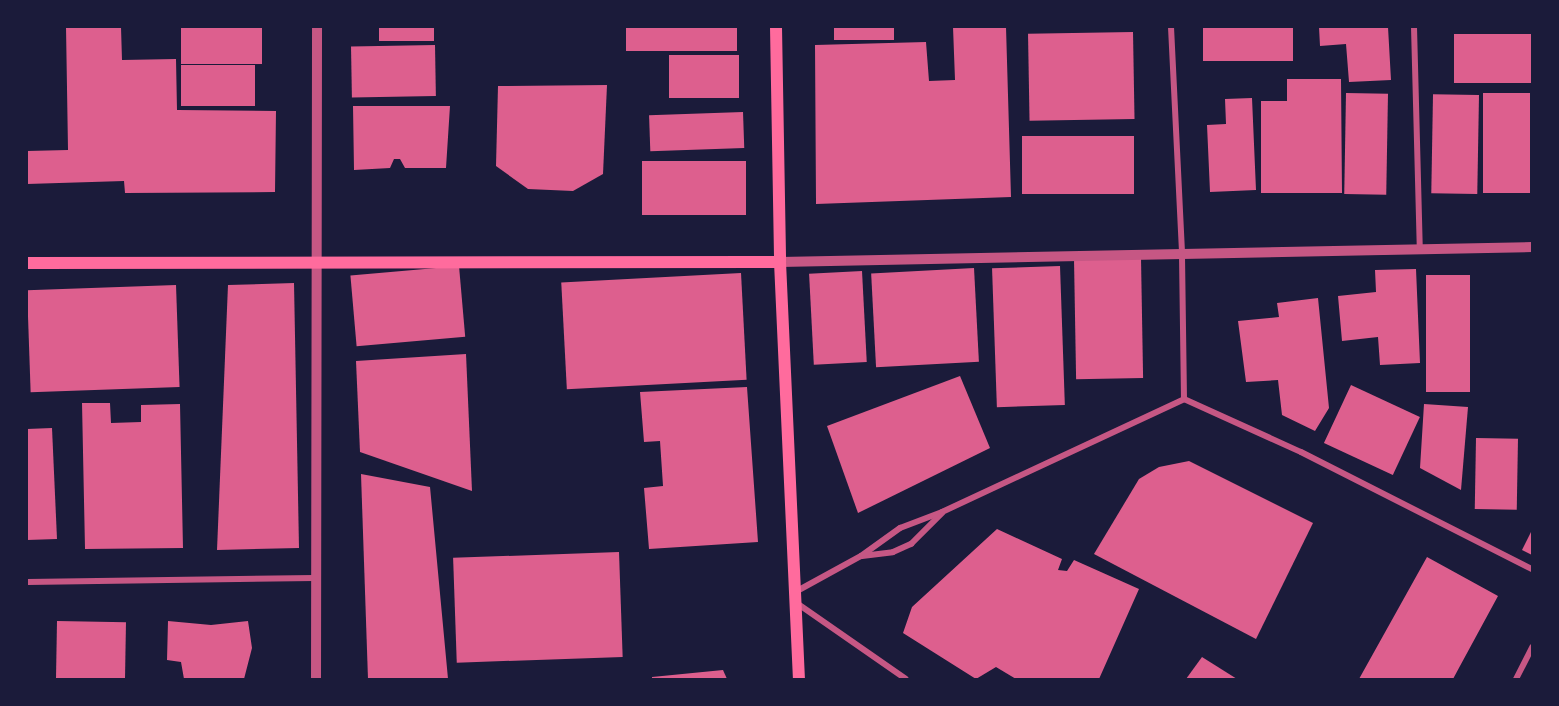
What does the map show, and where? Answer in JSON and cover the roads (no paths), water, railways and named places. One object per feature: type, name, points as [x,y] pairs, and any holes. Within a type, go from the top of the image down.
[{"type":"main road","points":[[777,27],[780,262],[798,604],[799,679]]},
{"type":"main road","points":[[27,263],[780,262]]},
{"type":"street","points":[[316,679],[314,578],[318,264],[317,27]]},
{"type":"street","points":[[1171,27],[1182,256],[1184,399]]},
{"type":"street","points":[[1414,27],[1420,250]]},
{"type":"street","points":[[780,262],[1182,256],[1532,247]]},
{"type":"street","points":[[797,591],[861,556],[900,528],[942,512],[1184,399],[1301,452],[1532,569]]},
{"type":"street","points":[[861,556],[893,552],[911,544],[942,512]]},
{"type":"street","points":[[27,582],[314,578]]},
{"type":"street","points":[[798,604],[906,679]]},
{"type":"street","points":[[1516,679],[1532,647]]}]
